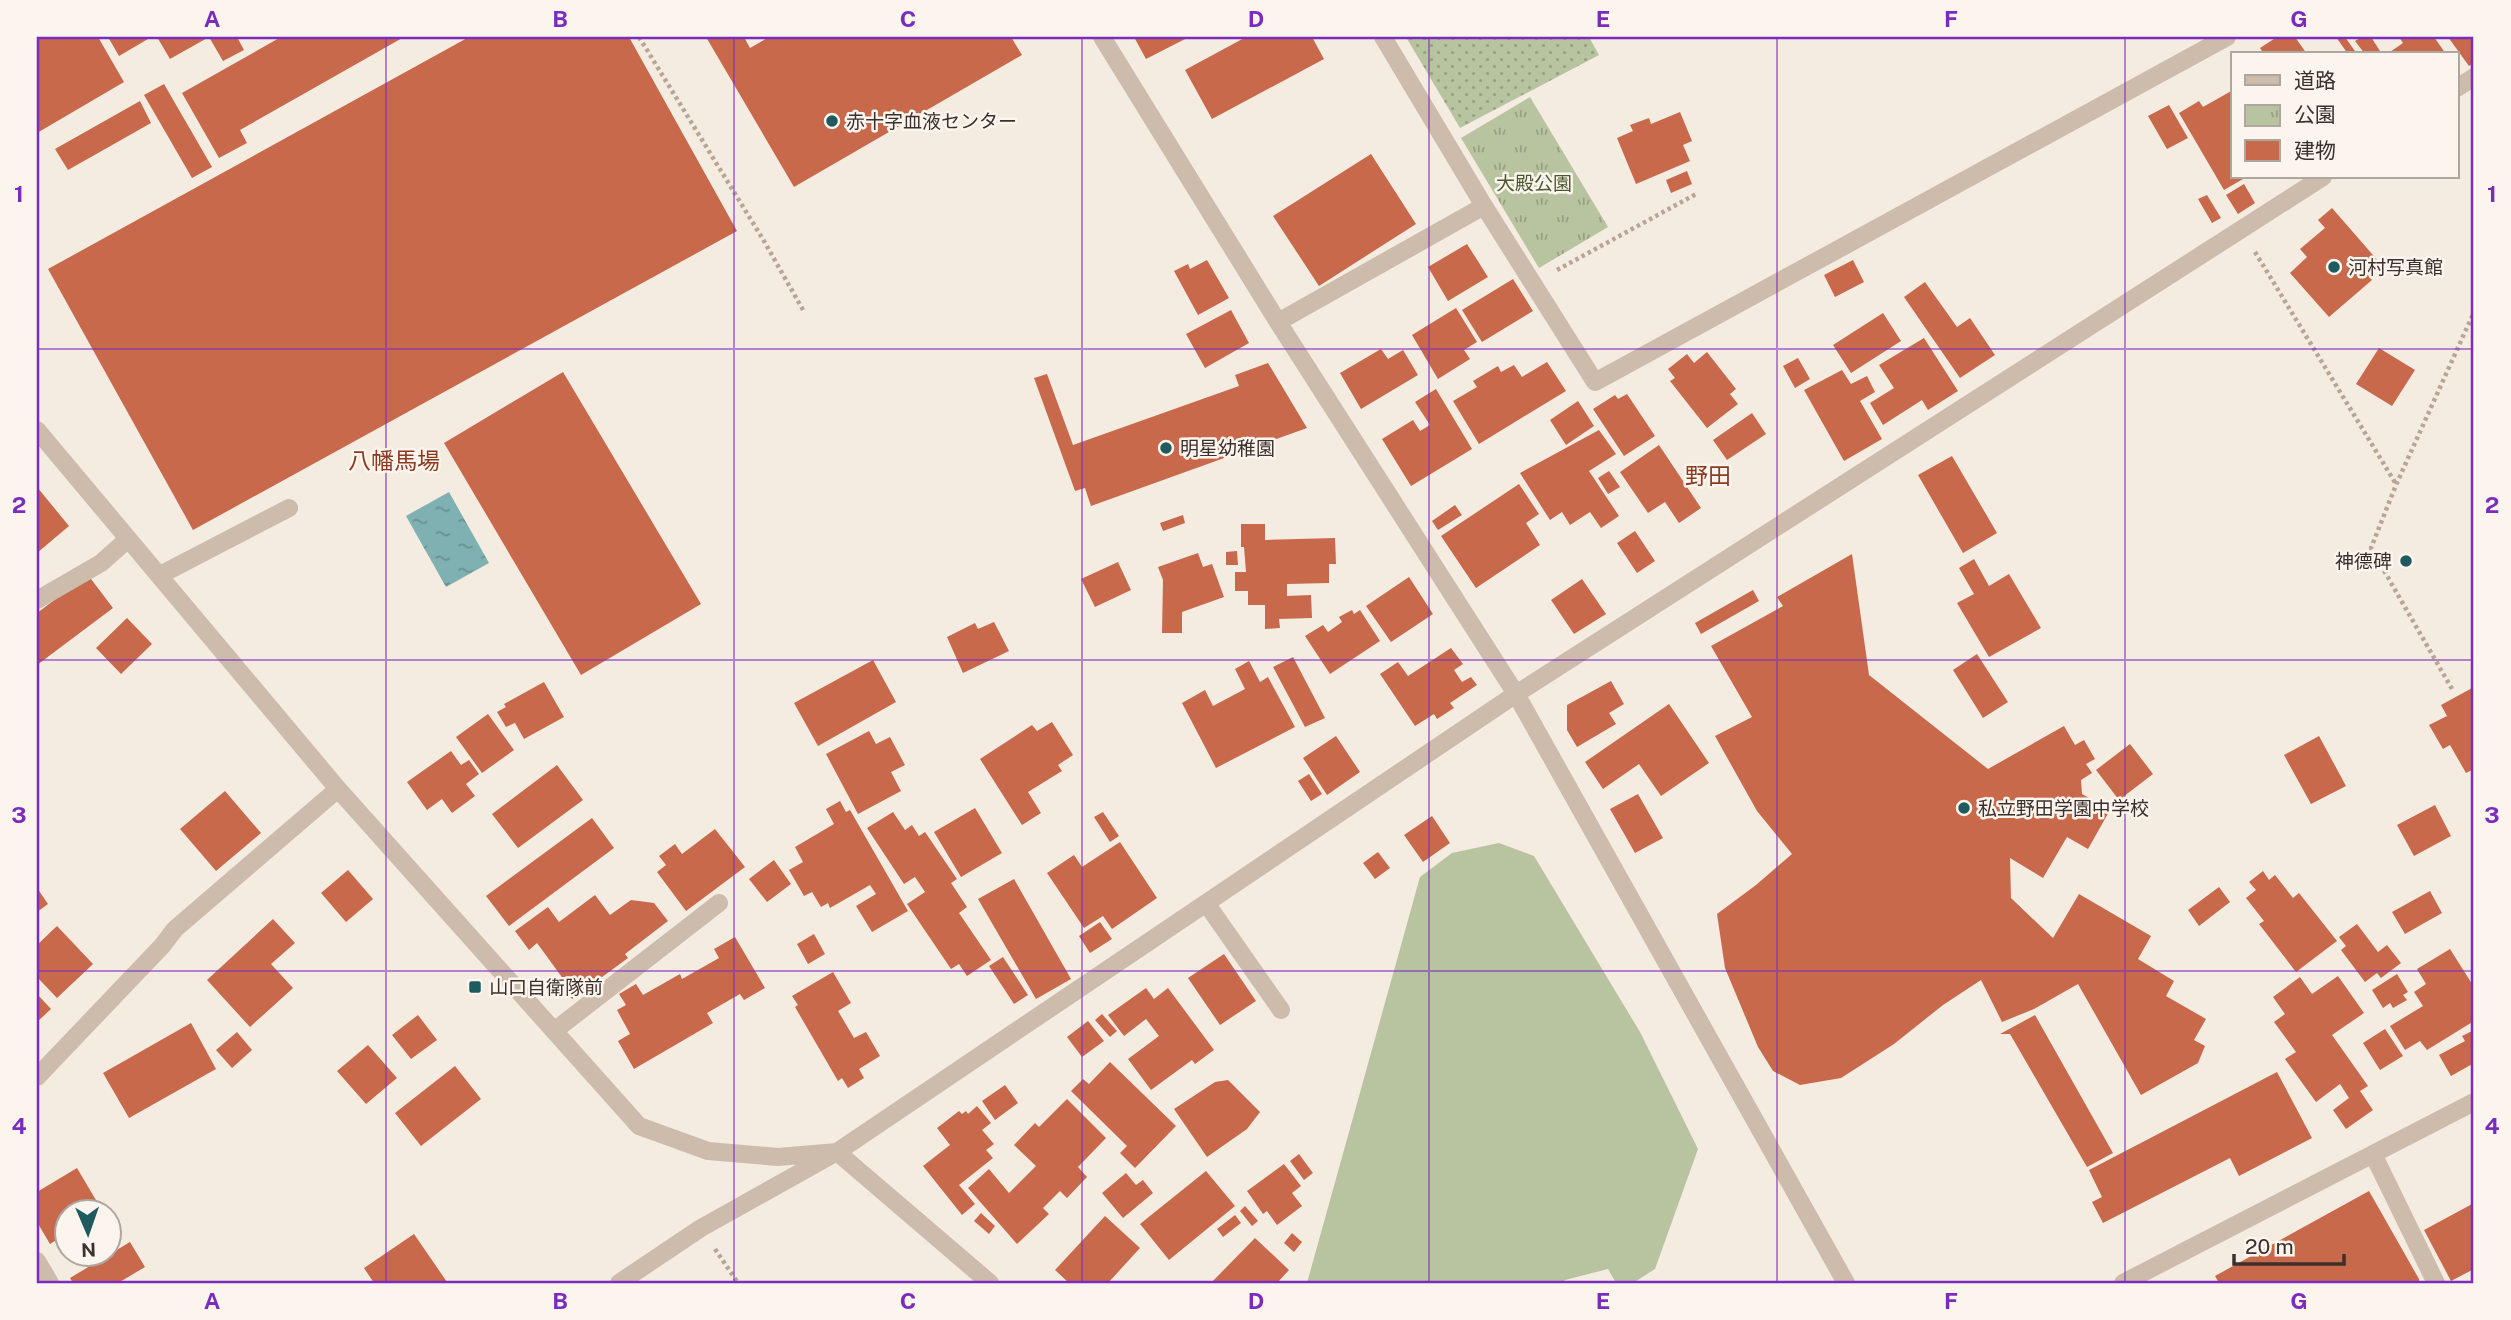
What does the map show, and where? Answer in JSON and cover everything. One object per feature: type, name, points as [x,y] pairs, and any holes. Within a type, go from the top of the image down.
[{"type":"street","points":[[1102,37],[1278,322],[1516,694],[1846,1283]]},
{"type":"street","points":[[1383,37],[1595,382],[2228,37]]},
{"type":"street","points":[[2458,87],[2474,77]]},
{"type":"street","points":[[619,1283],[701,1228],[837,1152],[1516,694],[2321,178]]},
{"type":"street","points":[[1278,322],[1485,206]]},
{"type":"street","points":[[37,430],[338,789],[639,1126],[708,1151],[778,1157],[837,1152],[990,1283]]},
{"type":"street","points":[[160,575],[289,508]]},
{"type":"street","points":[[37,600],[101,563],[128,539]]},
{"type":"street","points":[[37,1077],[176,929],[338,789]]},
{"type":"street","points":[[554,1031],[719,903]]},
{"type":"street","points":[[1206,904],[1281,1010]]},
{"type":"street","points":[[2123,1283],[2374,1156],[2474,1102]]},
{"type":"street","points":[[2374,1156],[2436,1283]]},
{"type":"street","points":[[37,1261],[50,1283]]},
{"type":"path","points":[[639,37],[764,241],[803,310]]},
{"type":"path","points":[[1534,282],[1698,193]]},
{"type":"path","points":[[2241,230],[2396,485]]},
{"type":"path","points":[[2452,689],[2371,548],[2396,485],[2474,312]]},
{"type":"path","points":[[701,1228],[738,1283]]},
{"type":"green space","points":[[1406,37],[1589,37],[1599,55],[1460,128]]},
{"type":"green space","name":"大殿公園","points":[[1530,97],[1608,227],[1539,268],[1461,138]]},
{"type":"green space","points":[[1499,843],[1534,856],[1640,1032],[1698,1149],[1655,1269],[1633,1283],[1616,1283],[1608,1269],[1565,1280],[1563,1283],[1307,1283],[1420,877],[1452,853]]},
{"type":"water","points":[[449,492],[489,563],[446,587],[406,516]]},
{"type":"building","points":[[37,37],[98,37],[124,82],[37,133]]},
{"type":"building","points":[[108,37],[147,37],[148,39],[119,56]]},
{"type":"building","points":[[157,37],[209,37],[170,59]]},
{"type":"building","points":[[209,37],[237,37],[244,50],[223,61]]},
{"type":"building","points":[[281,37],[404,37],[240,130],[247,143],[219,158],[182,93]]},
{"type":"building","points":[[469,37],[629,37],[737,231],[193,530],[48,269]]},
{"type":"building","name":"赤十字血液センター","points":[[706,37],[744,37],[750,48],[769,37],[1011,37],[1022,55],[794,187]]},
{"type":"building","points":[[1134,37],[1189,37],[1146,59]]},
{"type":"building","points":[[1246,37],[1312,37],[1324,59],[1212,119],[1185,70]]},
{"type":"building","points":[[2277,37],[2295,37],[2306,52],[2263,52],[2260,48]]},
{"type":"building","points":[[2336,37],[2345,37],[2356,52],[2347,52]]},
{"type":"building","points":[[2362,37],[2371,37],[2380,51],[2363,52],[2355,41]]},
{"type":"building","points":[[2399,37],[2434,37],[2445,52],[2390,52],[2403,43]]},
{"type":"building","points":[[2448,37],[2474,37],[2474,63],[2469,66]]},
{"type":"building","points":[[164,84],[212,167],[192,178],[144,95]]},
{"type":"building","points":[[2231,91],[2231,178],[2243,179],[2224,190],[2179,113],[2199,101],[2203,107]]},
{"type":"building","points":[[140,101],[151,123],[68,170],[55,149]]},
{"type":"building","points":[[2169,105],[2188,138],[2167,149],[2148,116]]},
{"type":"building","points":[[1680,112],[1692,141],[1683,145],[1690,161],[1636,184],[1617,138],[1633,131],[1630,125],[1649,118],[1651,124]]},
{"type":"building","points":[[1371,154],[1416,224],[1319,286],[1273,216]]},
{"type":"building","points":[[1687,171],[1692,184],[1671,193],[1666,180]]},
{"type":"building","points":[[2244,184],[2255,203],[2238,214],[2226,195]]},
{"type":"building","points":[[2207,195],[2221,218],[2212,223],[2198,199]]},
{"type":"building","name":"河村写真館","points":[[2332,208],[2379,262],[2366,273],[2372,280],[2329,317],[2290,273],[2307,257],[2300,249],[2325,228],[2318,220]]},
{"type":"building","points":[[1467,244],[1488,277],[1448,301],[1428,267]]},
{"type":"building","points":[[1207,260],[1229,298],[1198,315],[1174,271],[1188,264],[1190,269]]},
{"type":"building","points":[[1853,260],[1864,282],[1835,297],[1824,275]]},
{"type":"building","points":[[1513,279],[1533,311],[1482,342],[1462,310]]},
{"type":"building","points":[[1925,282],[1957,327],[1970,318],[1995,355],[1960,378],[1904,297]]},
{"type":"building","points":[[1456,308],[1477,342],[1464,350],[1470,359],[1438,379],[1412,335]]},
{"type":"building","points":[[1231,310],[1249,343],[1205,368],[1186,334]]},
{"type":"building","points":[[1883,313],[1901,341],[1851,373],[1833,345]]},
{"type":"building","points":[[1924,338],[1958,391],[1928,410],[1922,400],[1883,425],[1870,403],[1894,388],[1879,365]]},
{"type":"building","points":[[2379,348],[2415,370],[2392,406],[2356,384]]},
{"type":"building","points":[[1381,349],[1388,359],[1403,350],[1418,375],[1361,409],[1340,373]]},
{"type":"building","points":[[1707,352],[1736,389],[1730,394],[1738,404],[1707,428],[1670,381],[1675,378],[1668,369],[1687,354],[1694,363]]},
{"type":"building","points":[[1798,358],[1810,379],[1795,388],[1783,366]]},
{"type":"building","points":[[1547,362],[1566,391],[1479,444],[1453,401],[1477,387],[1473,381],[1498,366],[1501,372],[1514,365],[1522,377]]},
{"type":"building","points":[[1268,363],[1307,428],[1091,506],[1085,488],[1075,491],[1034,378],[1047,374],[1073,445],[1239,386],[1235,375]]},
{"type":"building","points":[[1842,370],[1851,384],[1867,376],[1875,392],[1860,401],[1882,439],[1844,461],[1804,390]]},
{"type":"building","points":[[563,372],[701,604],[581,675],[444,443]]},
{"type":"building","points":[[1436,389],[1472,449],[1411,486],[1382,439],[1413,420],[1420,431],[1430,425],[1415,402]]},
{"type":"building","points":[[1627,394],[1655,436],[1624,456],[1593,409],[1615,395],[1618,399]]},
{"type":"building","points":[[1578,401],[1594,426],[1566,445],[1550,420]]},
{"type":"building","points":[[1752,413],[1766,434],[1727,460],[1713,440]]},
{"type":"building","points":[[1599,430],[1616,454],[1589,471],[1619,516],[1601,528],[1590,512],[1570,525],[1562,512],[1550,520],[1520,473]]},
{"type":"building","points":[[1659,445],[1701,508],[1679,523],[1665,502],[1648,513],[1620,472]]},
{"type":"building","points":[[1952,456],[1997,533],[1963,553],[1918,475]]},
{"type":"building","points":[[1609,471],[1620,487],[1608,494],[1598,478]]},
{"type":"building","points":[[1519,484],[1539,514],[1526,523],[1540,545],[1476,588],[1441,536]]},
{"type":"building","points":[[37,487],[69,526],[37,553]]},
{"type":"building","points":[[1455,505],[1462,515],[1438,530],[1432,521]]},
{"type":"building","points":[[1183,515],[1185,523],[1163,531],[1160,523]]},
{"type":"building","points":[[1241,524],[1265,524],[1265,540],[1335,538],[1336,564],[1329,564],[1329,583],[1287,584],[1287,596],[1311,595],[1312,618],[1279,619],[1280,628],[1265,629],[1265,605],[1248,605],[1248,591],[1235,591],[1235,572],[1246,572],[1244,547],[1241,547]]},
{"type":"building","points":[[1635,531],[1655,561],[1637,573],[1617,543]]},
{"type":"building","points":[[1237,551],[1238,565],[1226,565],[1226,552]]},
{"type":"building","points":[[1198,553],[1203,567],[1212,564],[1224,597],[1182,612],[1182,633],[1162,633],[1163,580],[1158,567]]},
{"type":"building","points":[[1852,554],[1869,675],[1988,769],[2064,726],[2075,745],[2084,740],[2095,759],[2086,764],[2092,773],[2081,780],[2082,794],[2110,810],[2088,849],[2067,837],[2043,878],[2010,858],[2011,898],[2053,938],[2079,894],[2151,936],[2138,959],[2174,981],[2166,996],[2206,1019],[2194,1040],[2205,1046],[2198,1063],[2141,1095],[2078,984],[2034,1009],[2002,1022],[1981,980],[1943,1005],[1894,1044],[1841,1078],[1800,1085],[1773,1071],[1758,1047],[1725,968],[1717,914],[1792,854],[1757,811],[1715,736],[1752,717],[1711,646],[1783,606],[1777,597]]},
{"type":"building","points":[[1974,559],[1989,586],[2009,574],[2041,628],[1989,657],[1957,603],[1974,594],[1959,568]]},
{"type":"building","points":[[1118,562],[1131,590],[1095,607],[1081,579]]},
{"type":"building","points":[[88,575],[113,608],[37,665],[37,613]]},
{"type":"building","points":[[1409,577],[1433,614],[1391,642],[1366,606]]},
{"type":"building","points":[[1582,579],[1606,614],[1574,634],[1551,600]]},
{"type":"building","points":[[1753,590],[1759,601],[1701,634],[1695,623]]},
{"type":"building","points":[[1352,610],[1354,614],[1360,610],[1380,641],[1330,674],[1305,636],[1323,625],[1328,632],[1342,622],[1339,617]]},
{"type":"building","points":[[127,618],[152,644],[121,674],[96,648]]},
{"type":"building","points":[[994,622],[1009,651],[963,673],[947,637],[975,623],[978,629]]},
{"type":"building","points":[[1451,648],[1463,664],[1454,670],[1462,682],[1471,677],[1477,685],[1450,703],[1454,708],[1437,719],[1434,714],[1415,726],[1380,674],[1398,662],[1408,676]]},
{"type":"building","points":[[1977,654],[2008,702],[1983,718],[1953,670]]},
{"type":"building","points":[[1293,657],[1325,718],[1305,727],[1273,667]]},
{"type":"building","points":[[873,660],[896,702],[818,746],[794,703]]},
{"type":"building","points":[[1249,661],[1260,682],[1268,677],[1295,727],[1216,768],[1182,703],[1205,690],[1213,706],[1245,689],[1235,669]]},
{"type":"building","points":[[1611,681],[1624,704],[1609,713],[1616,724],[1577,747],[1567,730],[1567,705]]},
{"type":"building","points":[[544,682],[564,717],[524,739],[515,723],[506,727],[497,712],[506,707],[504,704]]},
{"type":"building","points":[[2474,687],[2474,769],[2466,773],[2450,745],[2443,749],[2429,725],[2447,716],[2441,705]]},
{"type":"building","points":[[1669,704],[1709,763],[1661,796],[1639,764],[1603,789],[1585,762]]},
{"type":"building","points":[[488,714],[514,750],[482,773],[456,737]]},
{"type":"building","points":[[1052,722],[1073,755],[1058,765],[1062,771],[1028,792],[1041,813],[1022,825],[980,759],[1032,725],[1037,731]]},
{"type":"building","points":[[869,731],[876,744],[890,737],[905,765],[891,772],[901,791],[858,814],[826,754]]},
{"type":"building","points":[[1336,736],[1360,772],[1327,795],[1303,758]]},
{"type":"building","points":[[2319,736],[2346,786],[2311,804],[2284,755]]},
{"type":"building","points":[[2130,744],[2153,774],[2119,800],[2096,770]]},
{"type":"building","points":[[451,751],[461,765],[469,760],[479,774],[466,784],[475,796],[452,813],[442,799],[427,810],[407,782]]},
{"type":"building","points":[[557,765],[583,800],[518,848],[492,814]]},
{"type":"building","points":[[1309,774],[1322,794],[1311,801],[1298,781]]},
{"type":"building","points":[[225,791],[261,833],[216,871],[180,829]]},
{"type":"building","points":[[1638,794],[1663,838],[1635,853],[1610,809]]},
{"type":"building","points":[[840,801],[846,812],[850,810],[908,911],[872,932],[856,906],[876,894],[870,885],[830,908],[828,903],[821,907],[812,892],[804,896],[789,870],[803,862],[795,847],[834,824],[826,809]]},
{"type":"building","points":[[2435,805],[2451,836],[2414,856],[2397,825]]},
{"type":"building","points":[[975,808],[1002,853],[961,877],[934,832]]},
{"type":"building","points":[[893,812],[905,830],[912,825],[919,836],[925,832],[957,879],[951,883],[967,907],[959,913],[991,960],[967,976],[959,964],[951,969],[907,904],[925,892],[915,877],[904,884],[867,828]]},
{"type":"building","points":[[1103,812],[1119,836],[1110,842],[1094,817]]},
{"type":"building","points":[[1432,816],[1450,843],[1423,862],[1404,835]]},
{"type":"building","points":[[592,818],[614,848],[509,926],[486,896]]},
{"type":"building","points":[[715,829],[745,867],[686,911],[657,872],[666,865],[659,856],[675,844],[682,854]]},
{"type":"building","points":[[1120,842],[1157,898],[1112,929],[1103,916],[1084,928],[1047,873],[1074,855],[1082,867]]},
{"type":"building","points":[[1378,852],[1390,868],[1375,879],[1363,863]]},
{"type":"building","points":[[774,860],[791,884],[767,902],[749,879]]},
{"type":"building","points":[[348,870],[373,899],[346,922],[321,893]]},
{"type":"building","points":[[2263,871],[2269,880],[2275,875],[2293,898],[2299,893],[2337,941],[2296,972],[2259,924],[2264,921],[2246,898],[2256,890],[2249,882]]},
{"type":"building","points":[[1014,879],[1071,979],[1036,999],[978,899]]},
{"type":"building","points":[[2219,887],[2230,902],[2199,926],[2188,910]]},
{"type":"building","points":[[37,888],[48,904],[37,912]]},
{"type":"building","points":[[2430,891],[2442,913],[2405,934],[2392,912]]},
{"type":"building","points":[[595,895],[610,915],[631,900],[654,903],[668,921],[625,954],[628,958],[572,999],[560,983],[564,980],[537,943],[529,950],[515,931],[548,907],[559,922]]},
{"type":"building","points":[[273,919],[295,943],[271,964],[293,988],[250,1027],[207,980]]},
{"type":"building","points":[[1100,922],[1112,939],[1090,953],[1079,936]]},
{"type":"building","points":[[2357,924],[2378,952],[2387,945],[2401,963],[2381,978],[2377,973],[2365,982],[2341,950],[2346,946],[2339,937]]},
{"type":"building","points":[[57,926],[93,964],[57,998],[37,977],[37,945]]},
{"type":"building","points":[[814,934],[825,954],[808,964],[797,944]]},
{"type":"building","points":[[735,937],[765,988],[744,1000],[740,994],[707,1013],[713,1023],[634,1069],[618,1041],[630,1034],[617,1010],[626,1005],[619,994],[636,984],[643,995],[680,974],[682,979],[719,958],[714,949]]},
{"type":"building","points":[[2450,949],[2474,987],[2474,1021],[2427,1050],[2420,1041],[2405,1050],[2390,1026],[2423,1006],[2414,992],[2426,984],[2417,969]]},
{"type":"building","points":[[1224,954],[1256,1001],[1220,1025],[1188,978]]},
{"type":"building","points":[[1003,957],[1028,995],[1014,1004],[989,966]]},
{"type":"building","points":[[833,972],[851,1003],[838,1011],[854,1038],[866,1032],[880,1056],[859,1069],[864,1078],[848,1088],[842,1078],[838,1081],[795,1007],[798,1005],[792,996]]},
{"type":"building","points":[[2397,974],[2408,992],[2403,995],[2407,1000],[2393,1008],[2390,1003],[2383,1008],[2372,990]]},
{"type":"building","points":[[2338,976],[2364,1013],[2332,1035],[2368,1086],[2360,1091],[2373,1110],[2346,1129],[2333,1110],[2349,1098],[2340,1084],[2316,1102],[2285,1059],[2296,1052],[2274,1022],[2285,1014],[2273,997],[2300,977],[2312,994]]},
{"type":"building","points":[[1146,988],[1154,999],[1168,988],[1214,1050],[1195,1064],[1192,1060],[1151,1090],[1128,1059],[1159,1036],[1146,1019],[1124,1036],[1108,1015]]},
{"type":"building","points":[[37,994],[51,1009],[37,1022]]},
{"type":"building","points":[[1102,1014],[1117,1031],[1110,1037],[1095,1020]]},
{"type":"building","points":[[418,1015],[437,1040],[411,1059],[392,1035]]},
{"type":"building","points":[[2035,1015],[2113,1153],[2087,1167],[2010,1034],[2000,1034]]},
{"type":"building","points":[[1088,1021],[1104,1041],[1082,1057],[1067,1037]]},
{"type":"building","points":[[191,1023],[216,1069],[129,1118],[103,1073]]},
{"type":"building","points":[[2385,1029],[2403,1056],[2380,1070],[2363,1043]]},
{"type":"building","points":[[2474,1030],[2474,1063],[2451,1076],[2439,1055],[2465,1041],[2462,1036]]},
{"type":"building","points":[[237,1032],[252,1050],[232,1068],[216,1050]]},
{"type":"building","points":[[368,1045],[397,1078],[366,1104],[337,1071]]},
{"type":"building","points":[[1110,1062],[1176,1126],[1135,1168],[1120,1153],[1127,1146],[1071,1091],[1083,1079],[1089,1084]]},
{"type":"building","points":[[455,1066],[481,1099],[421,1146],[395,1113]]},
{"type":"building","points":[[2277,1072],[2312,1138],[2239,1176],[2230,1158],[2103,1223],[2092,1202],[2102,1197],[2089,1170]]},
{"type":"building","points":[[1228,1080],[1260,1112],[1247,1129],[1207,1157],[1174,1109],[1215,1082]]},
{"type":"building","points":[[1005,1085],[1018,1103],[995,1120],[982,1101]]},
{"type":"building","points":[[1067,1099],[1106,1138],[1078,1167],[1087,1177],[1067,1198],[1060,1191],[1043,1208],[1049,1214],[1017,1244],[968,1188],[989,1169],[1009,1193],[1036,1166],[1014,1145],[1035,1123],[1039,1127]]},
{"type":"building","points":[[977,1106],[991,1123],[982,1130],[994,1144],[986,1150],[993,1158],[959,1185],[975,1204],[962,1215],[923,1166],[950,1145],[937,1128],[959,1111],[962,1114],[966,1111],[968,1114]]},
{"type":"building","points":[[1299,1154],[1313,1173],[1304,1180],[1290,1161]]},
{"type":"building","points":[[1284,1164],[1301,1186],[1292,1193],[1302,1206],[1277,1225],[1267,1211],[1263,1214],[1247,1191]]},
{"type":"building","points":[[77,1168],[95,1198],[52,1198],[50,1244],[37,1222],[37,1192]]},
{"type":"building","points":[[1206,1171],[1235,1206],[1169,1260],[1140,1224]]},
{"type":"building","points":[[1126,1173],[1136,1185],[1143,1180],[1153,1193],[1123,1218],[1102,1193]]},
{"type":"building","points":[[2369,1191],[2419,1283],[2219,1283],[2215,1276]]},
{"type":"building","points":[[2474,1203],[2474,1269],[2451,1281],[2424,1230]]},
{"type":"building","points":[[1245,1206],[1258,1221],[1252,1226],[1240,1211]]},
{"type":"building","points":[[981,1213],[995,1226],[989,1234],[974,1221]]},
{"type":"building","points":[[1235,1215],[1241,1223],[1223,1237],[1217,1229]]},
{"type":"building","points":[[1105,1216],[1140,1248],[1108,1283],[1069,1283],[1055,1270]]},
{"type":"building","points":[[1292,1233],[1302,1242],[1294,1252],[1284,1243]]},
{"type":"building","points":[[414,1234],[447,1282],[374,1283],[364,1268]]},
{"type":"building","points":[[1255,1238],[1289,1270],[1277,1283],[1211,1283]]},
{"type":"building","points":[[130,1242],[145,1267],[118,1283],[73,1283],[70,1278],[87,1268],[122,1268],[122,1247]]},
{"type":"place","name":"赤十字血液センター","points":[[832,121]]},
{"type":"place","name":"河村写真館","points":[[2334,267]]},
{"type":"place","name":"明星幼稚園","points":[[1166,448]]},
{"type":"place","name":"神德碑","points":[[2406,561]]},
{"type":"place","name":"私立野田学園中学校","points":[[1964,808]]},
{"type":"place","name":"山口自衛隊前","points":[[475,987]]},
{"type":"district","name":"八幡馬場","points":[[394,461]]},
{"type":"district","name":"野田","points":[[1708,476]]}]
